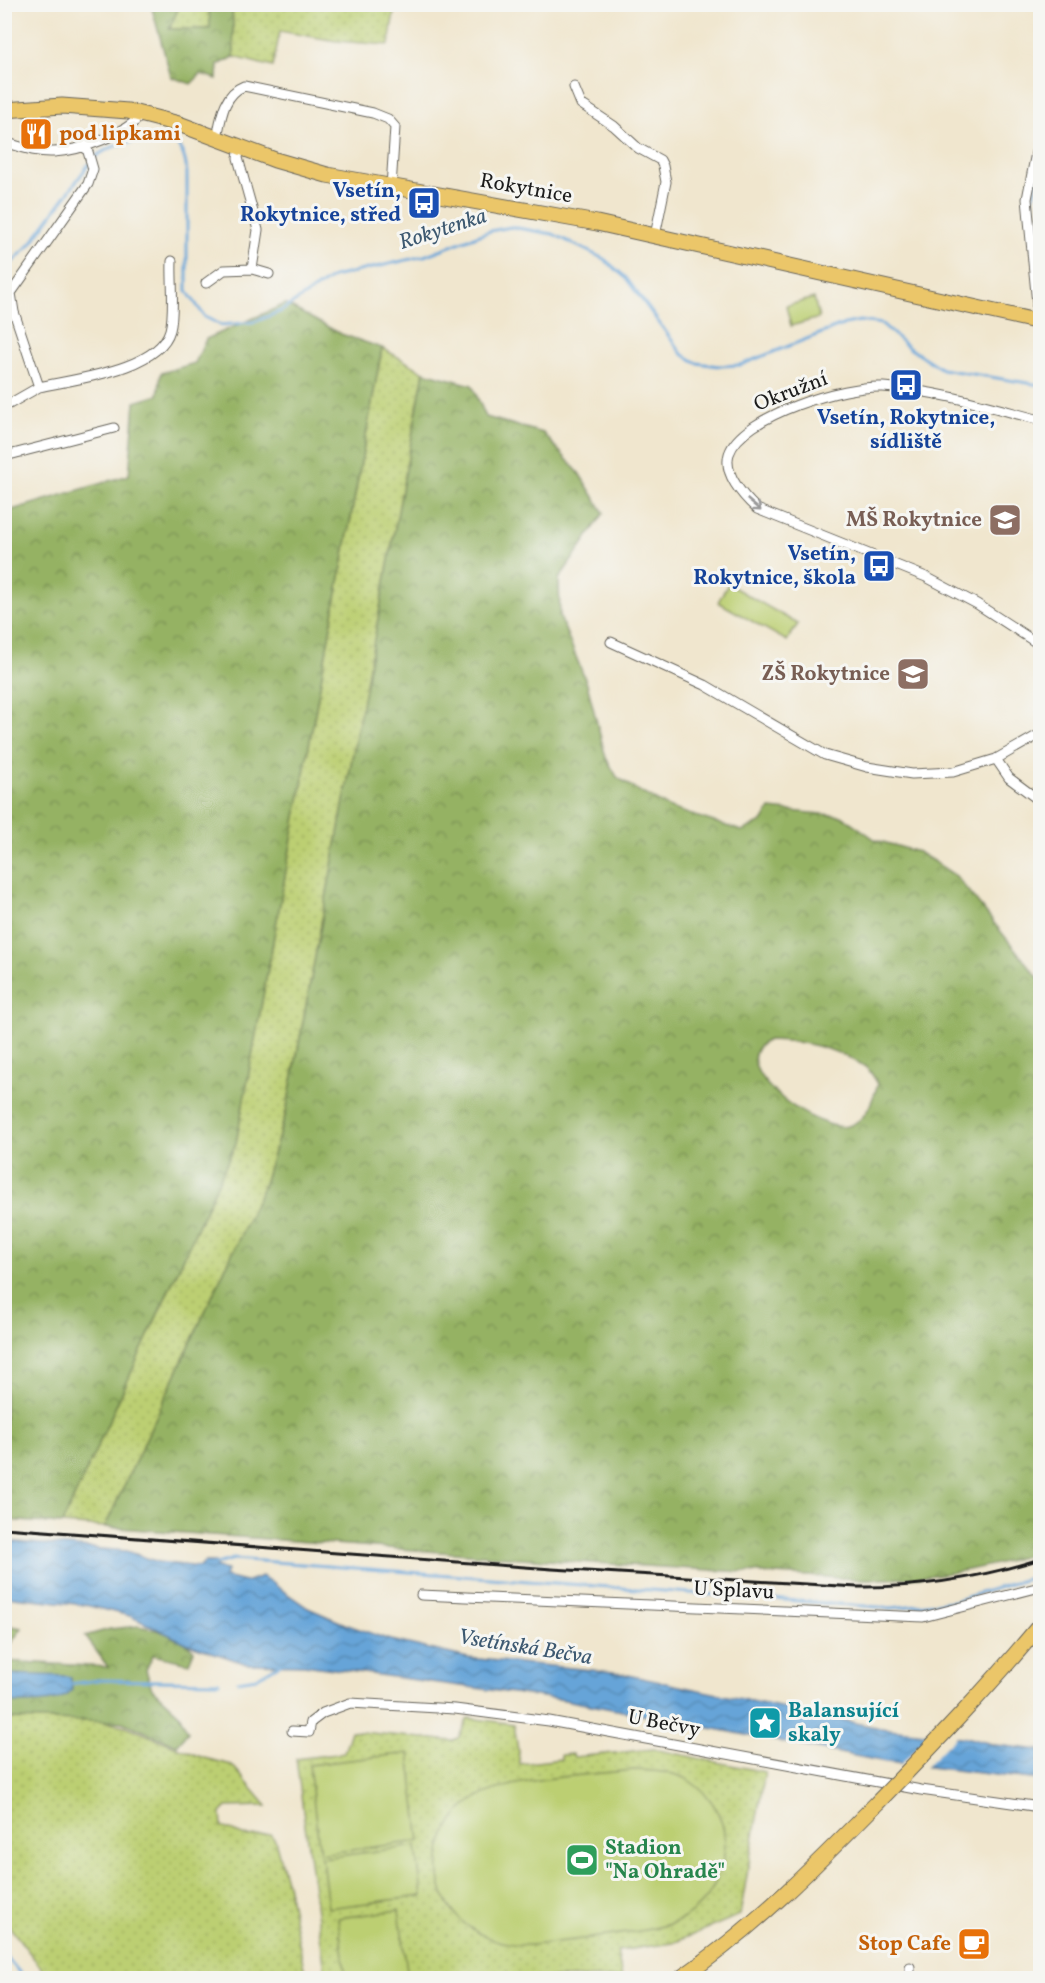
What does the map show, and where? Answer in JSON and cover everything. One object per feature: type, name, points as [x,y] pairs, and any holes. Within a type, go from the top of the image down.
[{"type":"main road","name":"Rokytnice","points":[[4,110],[86,107],[142,114],[302,168],[654,236],[1038,322]]},
{"type":"main road","points":[[681,1978],[756,1921],[820,1860],[961,1716],[1041,1625]]},
{"type":"street","points":[[217,138],[227,100],[232,93],[244,86],[373,113],[388,119],[395,127],[391,187]]},
{"type":"street","points":[[574,87],[581,104],[614,126],[638,148],[660,160],[666,182],[654,236]]},
{"type":"street","points":[[4,142],[27,149],[56,152],[88,149],[129,128],[142,114]]},
{"type":"street","points":[[1038,322],[1027,199],[1041,132]]},
{"type":"street","points":[[240,147],[238,158],[258,230],[252,269]]},
{"type":"street","points":[[39,387],[14,312],[11,293],[88,184],[93,168],[88,149]]},
{"type":"street","points":[[4,407],[39,387],[119,369],[150,356],[161,348],[170,330],[172,261]]},
{"type":"street","points":[[206,283],[224,270],[252,269],[268,274]]},
{"type":"street","name":"Okružní","points":[[1041,420],[932,395],[882,387],[856,389],[766,417],[743,432],[728,455],[730,472],[742,494],[756,509],[926,577],[977,604],[1041,645]]},
{"type":"street","points":[[4,452],[9,455],[114,428]]},
{"type":"street","points":[[611,642],[705,684],[825,755],[867,767],[908,774],[953,772],[996,759],[1041,734]]},
{"type":"street","points":[[996,759],[1010,778],[1041,801]]},
{"type":"street","name":"U Splavu","points":[[421,1595],[923,1617],[1041,1587]]},
{"type":"street","name":"U Bečvy","points":[[292,1731],[309,1732],[311,1722],[322,1713],[357,1702],[463,1710],[549,1721],[921,1790],[1041,1807]]},
{"type":"street","points":[[909,1967],[910,1978]]},
{"type":"green space","points":[[151,5],[180,5],[169,29],[210,29],[209,5],[232,5],[234,57],[218,65],[217,79],[201,74],[191,84],[171,77]]},
{"type":"green space","points":[[180,5],[209,5],[211,29],[169,29]]},
{"type":"green space","points":[[232,5],[395,5],[389,45],[336,41],[280,31],[273,67],[234,57]]},
{"type":"green space","points":[[814,298],[819,318],[791,326],[786,306]]},
{"type":"green space","points":[[285,304],[341,334],[382,348],[236,1143],[62,1524],[5,1520],[5,512],[129,475],[135,402],[158,395],[161,373],[195,363],[206,339]]},
{"type":"green space","points":[[382,348],[424,372],[286,1113],[263,1187],[105,1527],[62,1524],[236,1143]]},
{"type":"green space","points":[[424,372],[472,385],[486,417],[543,433],[579,473],[604,513],[559,579],[560,617],[587,684],[606,758],[617,777],[670,808],[742,831],[762,822],[770,809],[842,816],[876,840],[918,852],[956,876],[1040,980],[1040,1551],[996,1564],[951,1573],[905,1578],[858,1579],[561,1561],[105,1527],[263,1187],[286,1113]],"holes":[[[768,1040],[805,1043],[830,1050],[868,1069],[878,1084],[869,1108],[862,1118],[851,1125],[838,1126],[819,1121],[780,1097],[765,1081],[756,1066],[756,1051]]]},
{"type":"green space","points":[[728,584],[798,624],[787,641],[718,602]]},
{"type":"green space","points":[[5,1625],[22,1628],[11,1643],[5,1642]]},
{"type":"green space","points":[[138,1626],[176,1637],[194,1651],[189,1663],[153,1655],[146,1670],[152,1689],[179,1714],[188,1732],[177,1745],[122,1722],[5,1719],[4,1661],[108,1667],[85,1636],[110,1629]]},
{"type":"green space","points":[[468,1718],[514,1724],[520,1764],[561,1759],[561,1755],[573,1754],[574,1757],[654,1749],[765,1772],[740,1915],[673,1943],[617,1951],[622,1978],[326,1978],[296,1759],[344,1753],[351,1731],[453,1741],[459,1737]]},
{"type":"green space","points":[[4,1719],[88,1719],[125,1726],[204,1758],[232,1765],[267,1806],[227,1807],[221,1813],[222,1827],[248,1837],[270,1834],[275,1840],[287,1884],[306,1978],[49,1978],[5,1921]]},
{"type":"green space","points":[[409,1753],[420,1841],[320,1854],[309,1765]]},
{"type":"green space","name":"Stadion \"Na Ohradě\"","points":[[634,1770],[664,1772],[685,1778],[707,1796],[718,1813],[724,1832],[725,1851],[721,1870],[713,1888],[684,1918],[637,1932],[522,1945],[502,1942],[482,1935],[465,1924],[452,1910],[443,1894],[439,1876],[439,1857],[443,1839],[463,1808],[478,1797],[512,1785],[554,1778]]},
{"type":"green space","points":[[416,1846],[422,1896],[328,1908],[322,1858]]},
{"type":"green space","points":[[399,1910],[408,1978],[346,1978],[338,1918]]},
{"type":"water","points":[[5,1541],[127,1551],[158,1562],[200,1567],[204,1562],[215,1562],[217,1568],[227,1570],[225,1577],[245,1582],[262,1576],[308,1608],[345,1624],[387,1639],[468,1658],[613,1672],[880,1728],[969,1738],[996,1745],[1040,1750],[1040,1780],[886,1762],[565,1700],[304,1665],[247,1664],[188,1644],[130,1616],[85,1605],[5,1596]]},
{"type":"water","points":[[5,1674],[67,1676],[71,1678],[72,1690],[58,1699],[49,1701],[5,1703]]},
{"type":"pier","points":[[933,1731],[958,1734],[924,1769],[899,1766]]},
{"type":"waterway","name":"Rokytenka","points":[[93,159],[113,147],[147,139],[165,139],[178,145],[187,173],[187,291],[205,317],[221,325],[254,322],[281,311],[333,277],[424,256],[490,231],[511,227],[553,234],[604,259],[626,278],[682,354],[697,363],[719,366],[740,365],[845,324],[860,321],[882,324],[909,348],[942,369],[1040,385]]},
{"type":"waterway","name":"Rokytenka","points":[[4,270],[29,246],[89,164]]},
{"type":"waterway","points":[[1040,167],[1032,201],[1040,268]]},
{"type":"waterway","points":[[213,1565],[234,1559],[891,1608],[954,1601],[1040,1575]]},
{"type":"waterway","points":[[237,1681],[256,1678],[282,1663]]},
{"type":"waterway","points":[[69,1684],[98,1680],[219,1682]]},
{"type":"waterway","points":[[4,1954],[24,1978]]},
{"type":"railway","points":[[4,1528],[552,1569],[857,1587],[927,1584],[995,1572],[1040,1559]]},
{"type":"place","name":"pod lipkami","points":[[36,134]]},
{"type":"place","name":"Vsetín, Rokytnice, střed","points":[[424,203]]},
{"type":"place","name":"Vsetín, Rokytnice, sídliště","points":[[906,385]]},
{"type":"place","name":"MŠ Rokytnice","points":[[1005,520]]},
{"type":"place","name":"Vsetín, Rokytnice, škola","points":[[879,566]]},
{"type":"place","name":"ZŠ Rokytnice","points":[[913,674]]},
{"type":"place","name":"Balansující skaly","points":[[765,1723]]},
{"type":"place","name":"Stadion \"Na Ohradě\"","points":[[582,1860]]},
{"type":"place","name":"Stop Cafe","points":[[974,1944]]},
{"type":"water label","name":"Vsetínská Bečva","points":[[525,1648]]}]
